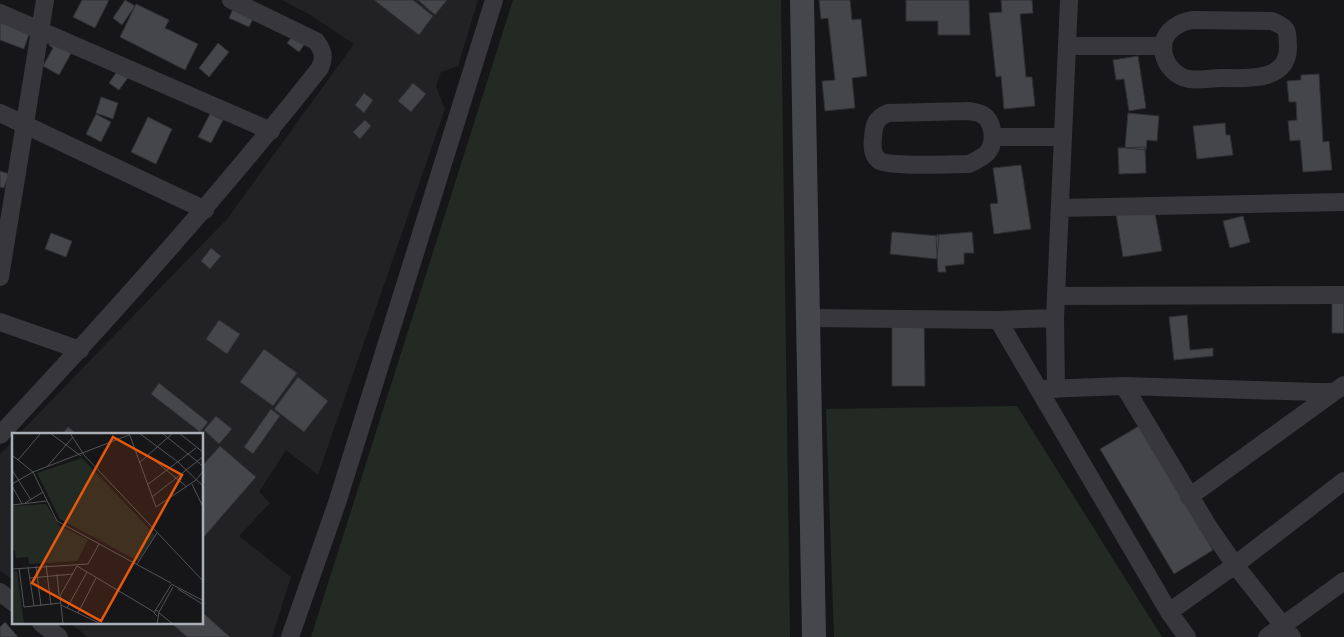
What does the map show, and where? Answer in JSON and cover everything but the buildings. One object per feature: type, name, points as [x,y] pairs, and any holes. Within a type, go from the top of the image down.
[{"type":"main road","points":[[802,0],[814,637]]},
{"type":"street","points":[[0,278],[45,0]]},
{"type":"street","points":[[0,435],[80,350],[205,210],[271,131],[320,68],[324,60],[323,51],[316,41],[231,0]]},
{"type":"street","points":[[290,637],[337,503],[494,0]]},
{"type":"street","points":[[1047,389],[1055,318],[1069,0]]},
{"type":"street","points":[[0,13],[271,131]]},
{"type":"street","points":[[1192,20],[1272,21],[1283,25],[1288,32],[1288,51],[1282,66],[1264,77],[1189,79],[1173,72],[1165,62],[1162,46],[1168,33],[1177,25],[1192,20]]},
{"type":"street","points":[[1067,46],[1162,46]]},
{"type":"street","points":[[976,112],[982,114],[990,122],[994,137],[988,152],[980,159],[969,164],[894,164],[879,160],[874,154],[874,123],[888,113],[976,112]]},
{"type":"street","points":[[0,113],[205,210]]},
{"type":"street","points":[[994,137],[1063,137]]},
{"type":"street","points":[[1060,208],[1344,202]]},
{"type":"street","points":[[1056,296],[1344,295]]},
{"type":"street","points":[[808,318],[998,320],[1055,318]]},
{"type":"street","points":[[998,320],[1047,389],[1169,612],[1187,637]]},
{"type":"street","points":[[0,322],[80,350]]},
{"type":"street","points":[[1047,389],[1124,386],[1339,389]]},
{"type":"street","points":[[1124,386],[1189,497],[1235,565],[1287,631]]},
{"type":"street","points":[[1189,497],[1339,389]]},
{"type":"street","points":[[1169,612],[1235,565],[1344,481]]},
{"type":"street","points":[[1267,637],[1287,631],[1344,581]]},
{"type":"street","points":[[0,592],[12,601]]},
{"type":"street","points":[[42,624],[60,637]]},
{"type":"shaded area","points":[[282,0],[478,0],[458,66],[441,72],[436,86],[445,109],[318,475],[286,450],[259,492],[270,503],[239,536],[291,577],[272,637],[88,637],[71,624],[204,624],[204,433],[20,433],[227,219],[354,44],[312,16]]},
{"type":"shaded area","points":[[513,0],[781,0],[790,637],[311,637]]},
{"type":"shaded area","points":[[1017,406],[1162,637],[834,637],[826,409]]},
{"type":"shaded area","points":[[12,442],[12,580],[0,571],[0,454]]}]
